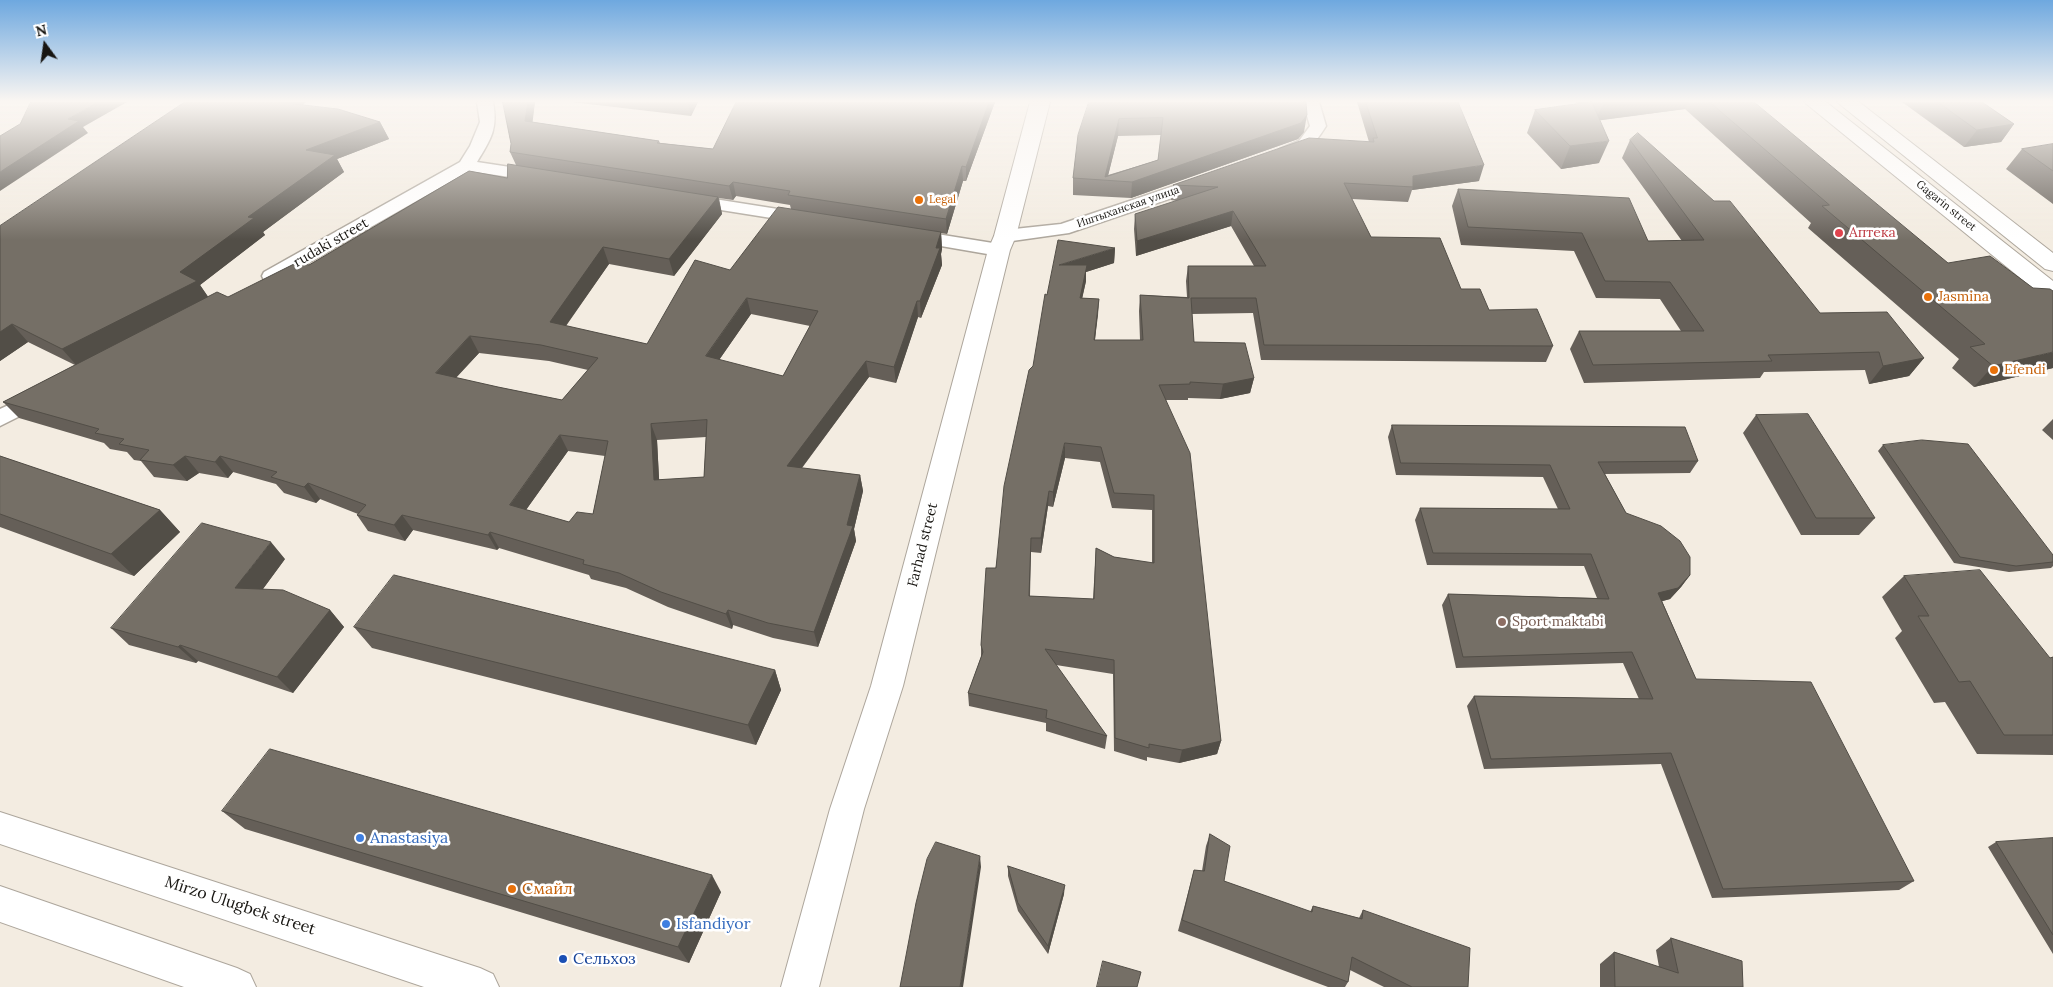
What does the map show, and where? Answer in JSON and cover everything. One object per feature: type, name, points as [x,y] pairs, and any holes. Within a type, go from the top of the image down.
[{"type":"main road","name":"Farhad street","points":[[800,987],[847,809],[887,686],[1028,148]]},
{"type":"main road","name":"Gagarin street","points":[[1872,148],[2053,293]]},
{"type":"main road","name":"Gagarin street","points":[[1906,148],[2053,264]]},
{"type":"main road","name":"Mirzo Ulugbek street","points":[[0,828],[480,987]]},
{"type":"main road","points":[[0,904],[237,987]]},
{"type":"street","name":"rudaki street","points":[[252,286],[304,259],[466,165],[477,148]]},
{"type":"street","points":[[1268,159],[1297,148]]},
{"type":"street","points":[[466,165],[550,178]]},
{"type":"street","name":"Иштыханская улица","points":[[892,232],[1002,243],[1063,229],[1222,175]]},
{"type":"street","points":[[667,197],[824,222]]},
{"type":"street","points":[[0,418],[52,390]]},
{"type":"building","points":[[0,148],[37,148],[0,172]]},
{"type":"building","points":[[116,148],[311,148],[306,150],[335,155],[248,217],[254,218],[180,272],[197,281],[62,349],[12,324],[0,332],[0,226]]},
{"type":"building","points":[[510,148],[973,148],[966,167],[962,166],[946,219],[788,195],[790,191],[733,182],[729,186],[510,152]]},
{"type":"building","points":[[1076,148],[1112,148],[1105,177],[1158,160],[1159,148],[1229,148],[1132,182],[1073,178]]},
{"type":"building","points":[[1280,148],[1477,148],[1484,165],[1413,176],[1413,187],[1344,183],[1371,237],[1440,238],[1461,289],[1480,289],[1489,310],[1537,309],[1553,346],[1264,345],[1256,298],[1191,298],[1194,342],[1245,343],[1254,378],[1223,384],[1190,382],[1190,384],[1159,385],[1190,453],[1221,741],[1182,750],[1149,744],[1149,748],[1115,738],[1114,660],[1045,649],[1107,736],[1046,718],[1047,710],[968,693],[983,652],[981,645],[986,568],[996,568],[1004,486],[1029,370],[1033,366],[1045,294],[1047,295],[1058,240],[1115,248],[1059,265],[1087,265],[1080,298],[1099,299],[1094,340],[1143,340],[1140,295],[1189,298],[1188,266],[1266,266],[1233,211],[1137,241],[1135,214],[1218,187],[1173,185]],"holes":[[[1065,443],[1101,447],[1114,493],[1154,495],[1154,563],[1114,557],[1096,548],[1094,599],[1029,596],[1031,538],[1041,538],[1049,491],[1053,492]]]},
{"type":"building","points":[[1636,148],[1655,148],[1714,201],[1730,201],[1820,313],[1887,312],[1924,358],[1883,366],[1879,352],[1768,355],[1772,361],[1593,365],[1579,331],[1704,331],[1670,282],[1605,281],[1582,233],[1468,227],[1458,189],[1629,198],[1648,241],[1704,240]]},
{"type":"building","points":[[1763,148],[1810,148],[1948,263],[1990,256],[2033,288],[2050,289],[2053,291],[2053,352],[1993,366],[1970,347],[1985,344],[1822,206],[1829,205]]},
{"type":"building","points":[[2053,148],[2053,171],[2022,149]]},
{"type":"building","points":[[508,164],[718,197],[669,259],[603,247],[550,322],[647,344],[695,260],[730,270],[778,207],[941,232],[936,248],[940,248],[920,301],[917,301],[894,367],[866,361],[787,466],[860,475],[847,525],[853,526],[814,632],[768,623],[728,610],[726,614],[661,592],[619,573],[583,564],[584,560],[490,532],[488,535],[402,515],[394,525],[357,515],[366,505],[308,483],[304,487],[271,477],[277,472],[220,456],[215,462],[185,456],[173,465],[140,460],[149,450],[119,444],[124,439],[95,433],[99,429],[3,402],[217,292],[228,297],[298,262],[309,265],[469,171],[507,178]],"holes":[[[747,298],[818,311],[783,376],[706,356]],[[470,336],[541,345],[598,358],[562,400],[436,373]],[[707,420],[704,477],[654,480],[651,424]],[[560,435],[608,441],[593,514],[577,512],[569,522],[510,505]]]},
{"type":"building","points":[[1808,414],[1875,518],[1816,518],[1756,415]]},
{"type":"building","points":[[1392,425],[1685,427],[1698,461],[1598,462],[1626,513],[1661,526],[1680,541],[1690,557],[1690,575],[1678,588],[1658,593],[1696,679],[1811,682],[1914,881],[1723,889],[1671,753],[1491,759],[1474,696],[1653,699],[1632,652],[1463,657],[1448,594],[1609,599],[1591,554],[1433,553],[1420,508],[1570,509],[1550,465],[1401,463]]},
{"type":"building","points":[[1922,440],[1968,444],[2053,555],[2053,562],[2016,566],[1960,557],[1883,445]]},
{"type":"building","points":[[0,456],[160,510],[111,554],[0,514]]},
{"type":"building","points":[[202,523],[271,542],[235,588],[283,590],[330,610],[277,677],[180,645],[178,647],[111,628]]},
{"type":"building","points":[[1980,570],[2050,658],[2053,657],[2053,735],[2004,735],[1970,681],[1959,682],[1918,616],[1929,616],[1904,576]]},
{"type":"building","points":[[394,575],[775,670],[748,725],[354,627]]},
{"type":"building","points":[[270,749],[712,875],[678,947],[222,811]]},
{"type":"building","points":[[1210,834],[1230,846],[1224,881],[1312,912],[1313,906],[1362,919],[1363,910],[1470,948],[1468,987],[1412,987],[1352,957],[1348,982],[1182,920],[1194,870],[1204,871]]},
{"type":"building","points":[[2053,838],[2053,935],[1996,842]]},
{"type":"building","points":[[936,842],[980,856],[960,987],[900,987],[916,903],[927,859]]},
{"type":"building","points":[[1008,866],[1065,885],[1048,946],[1018,903]]},
{"type":"building","points":[[1671,938],[1742,961],[1743,987],[1615,987],[1614,952],[1678,973]]},
{"type":"building","points":[[1103,961],[1141,972],[1137,987],[1097,987]]},
{"type":"place","name":"Legal","points":[[919,200]]},
{"type":"place","name":"Аптека","points":[[1839,233]]},
{"type":"place","name":"Jasmina","points":[[1928,297]]},
{"type":"place","name":"Efendi","points":[[1994,370]]},
{"type":"place","name":"Sport maktabi","points":[[1502,622]]},
{"type":"place","name":"Anastasiya","points":[[360,838]]},
{"type":"place","name":"Смайл","points":[[512,889]]},
{"type":"place","name":"Isfandiyor","points":[[666,924]]},
{"type":"place","name":"Сельхоз","points":[[563,959]]}]
